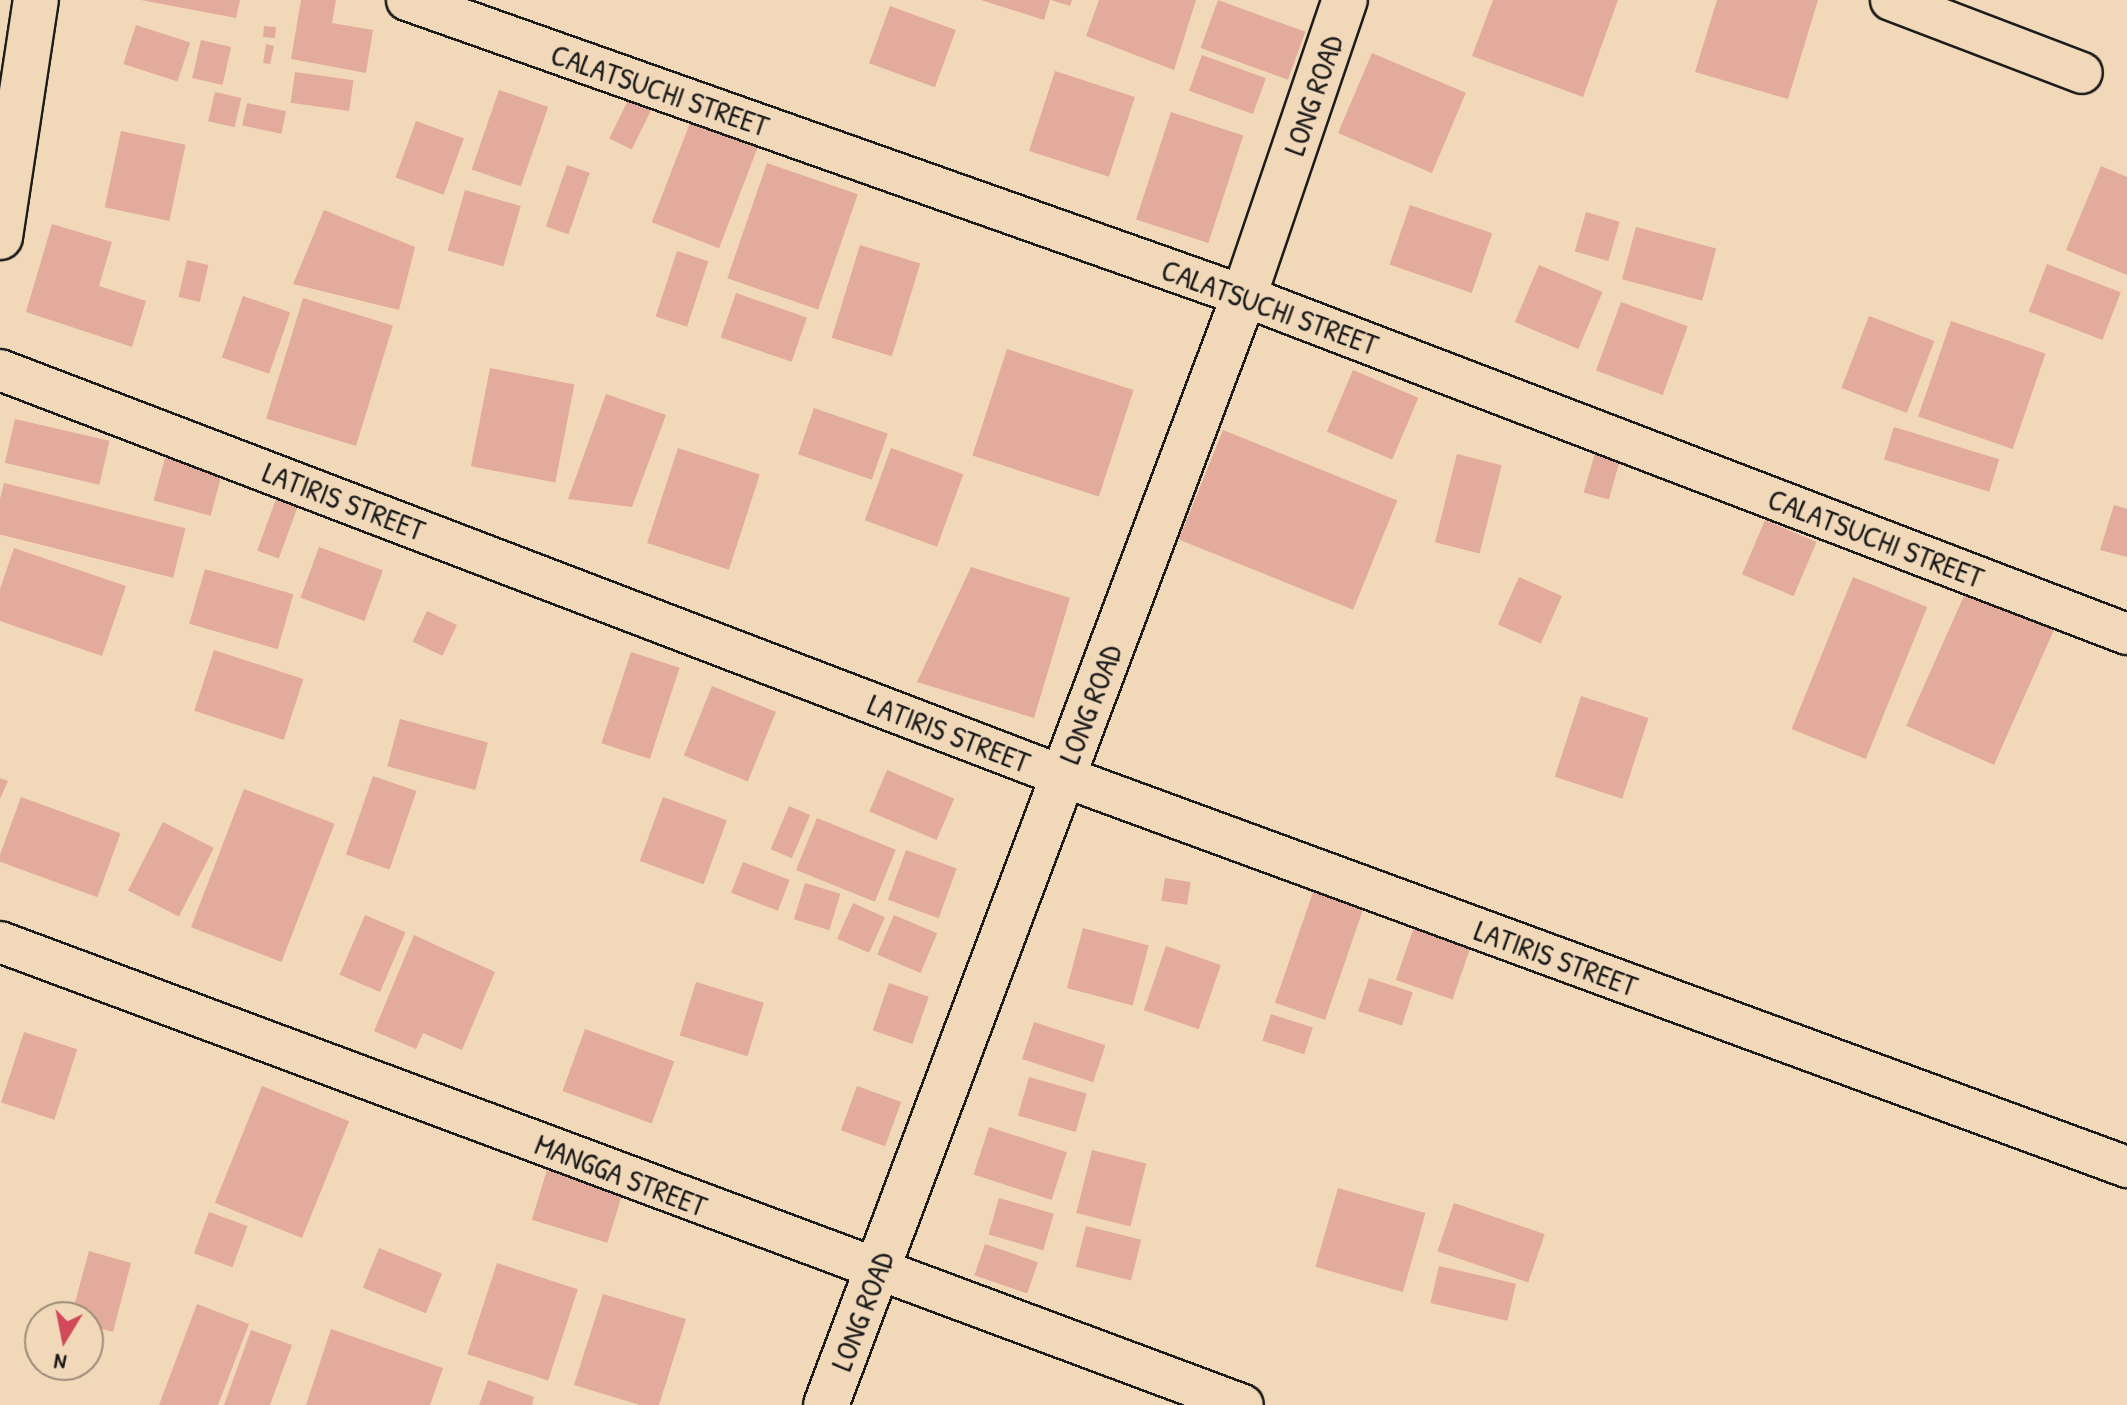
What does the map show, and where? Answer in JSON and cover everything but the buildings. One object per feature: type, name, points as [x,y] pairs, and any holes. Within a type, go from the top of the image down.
[{"type":"street","points":[[0,237],[36,0]]},
{"type":"street","name":"CALATSUCHI STREET","points":[[407,0],[1244,296],[2127,634]]},
{"type":"street","name":"LONG ROAD","points":[[826,1405],[1244,296],[1345,0]]},
{"type":"street","points":[[1891,0],[2082,73]]},
{"type":"street","name":"LATIRIS STREET","points":[[0,370],[1062,776],[2127,1167]]},
{"type":"street","name":"MANGGA STREET","points":[[0,942],[1243,1405]]}]
